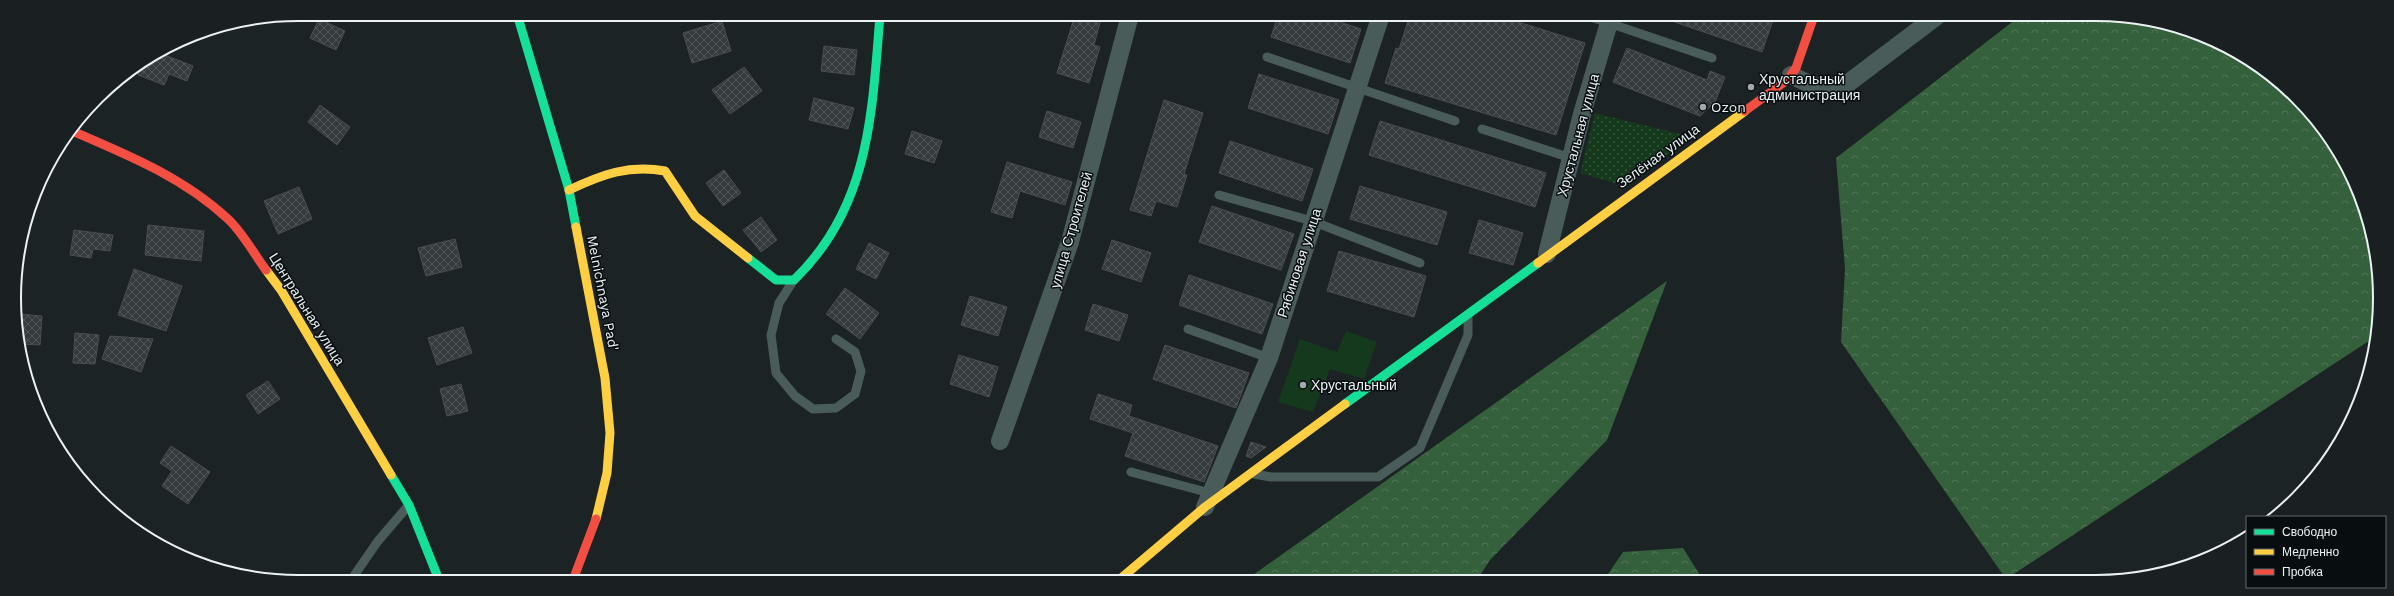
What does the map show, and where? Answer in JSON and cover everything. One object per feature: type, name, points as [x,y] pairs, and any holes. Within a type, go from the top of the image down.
[{"type":"street","name":"Melnichnaya Pad'","points":[[519,21],[569,190],[604,371],[610,433],[607,473],[595,521],[575,575]]},
{"type":"street","points":[[569,190],[604,175],[627,168],[648,166],[665,171],[695,216],[776,280],[794,280],[821,252],[851,198],[872,115],[880,21]]},
{"type":"street","name":"улица Строителей","points":[[1000,441],[1070,242],[1128,21]]},
{"type":"street","name":"Рябиновая улица","points":[[1208,500],[1238,435],[1269,358],[1312,221],[1358,89],[1379,21]]},
{"type":"street","name":"Хрустальная улица","points":[[1547,254],[1571,158],[1609,21]]},
{"type":"street","name":"Зелёная улица","points":[[1125,575],[1208,500],[1251,473],[1791,75],[1796,68],[1812,21]]},
{"type":"street","points":[[1791,75],[1814,87],[1829,88],[1847,84],[1930,21]]},
{"type":"street","name":"Центральная улица","points":[[76,132],[132,157],[187,186],[229,220],[281,290],[409,505],[437,575]]},
{"type":"lane","points":[[1615,21],[1712,58]]},
{"type":"lane","points":[[1267,57],[1455,121]]},
{"type":"lane","points":[[1482,129],[1571,158]]},
{"type":"lane","points":[[1219,195],[1312,221],[1420,263]]},
{"type":"lane","points":[[794,280],[779,303],[771,335],[776,373],[795,396],[813,409],[836,408],[855,394],[861,371],[854,352],[836,338]]},
{"type":"lane","points":[[1251,473],[1271,478],[1378,477],[1420,448],[1468,335],[1468,313]]},
{"type":"lane","points":[[1188,329],[1269,358]]},
{"type":"lane","points":[[1131,472],[1208,500]]},
{"type":"lane","points":[[354,575],[378,541],[409,505]]},
{"type":"green space","points":[[2014,21],[2096,21],[2132,23],[2168,30],[2202,42],[2219,50],[2265,78],[2292,102],[2316,129],[2326,144],[2352,192],[2364,226],[2371,262],[2373,298],[2370,340],[2012,575],[2003,575],[1841,342],[1845,269],[1836,158]]},
{"type":"green space","points":[[1595,113],[1692,137],[1624,186],[1580,173]]},
{"type":"green space","points":[[1667,281],[1607,440],[1490,560],[1480,575],[1253,575]]},
{"type":"green space","name":"Хрустальный","points":[[1346,331],[1377,342],[1364,379],[1330,369],[1313,412],[1278,402],[1300,339],[1337,352]]},
{"type":"green space","points":[[1683,548],[1700,575],[1607,575],[1623,552]]},
{"type":"building","points":[[318,21],[323,21],[345,31],[336,50],[310,38]]},
{"type":"building","points":[[722,21],[731,51],[692,63],[683,33]]},
{"type":"building","points":[[1073,21],[1100,21],[1094,45],[1100,47],[1089,83],[1057,73]]},
{"type":"building","points":[[1276,21],[1336,21],[1361,29],[1350,63],[1271,37]]},
{"type":"building","points":[[1408,21],[1515,21],[1585,43],[1556,135],[1385,83],[1396,48],[1399,49]]},
{"type":"building","points":[[1672,21],[1773,21],[1762,52]]},
{"type":"building","points":[[824,46],[857,50],[854,75],[821,71]]},
{"type":"building","points":[[1627,48],[1707,80],[1710,71],[1725,77],[1715,102],[1700,116],[1613,82]]},
{"type":"building","points":[[165,55],[193,66],[187,81],[169,74],[164,85],[138,75],[140,71],[157,59],[160,60],[161,57]]},
{"type":"building","points":[[744,67],[762,91],[730,114],[712,90]]},
{"type":"building","points":[[1259,74],[1339,100],[1328,134],[1248,108]]},
{"type":"building","points":[[814,98],[854,108],[848,129],[809,120]]},
{"type":"building","points":[[1164,100],[1203,113],[1184,174],[1187,175],[1177,207],[1156,201],[1151,216],[1130,210]]},
{"type":"building","points":[[320,105],[350,127],[337,145],[308,122]]},
{"type":"building","points":[[1047,111],[1081,122],[1073,148],[1039,137]]},
{"type":"building","points":[[1380,121],[1546,173],[1535,207],[1369,155]]},
{"type":"building","points":[[912,131],[942,141],[934,163],[905,154]]},
{"type":"building","points":[[1230,141],[1313,169],[1302,201],[1219,173]]},
{"type":"building","points":[[1007,162],[1072,182],[1065,205],[1020,191],[1012,218],[991,212]]},
{"type":"building","points":[[724,170],[741,193],[723,206],[706,183]]},
{"type":"building","points":[[1360,186],[1447,212],[1437,245],[1350,219]]},
{"type":"building","points":[[299,187],[312,219],[278,234],[264,201]]},
{"type":"building","points":[[1212,206],[1294,234],[1281,270],[1199,242]]},
{"type":"building","points":[[761,217],[777,240],[761,252],[743,230]]},
{"type":"building","points":[[1479,220],[1523,233],[1513,265],[1469,253]]},
{"type":"building","points":[[148,225],[204,231],[201,261],[145,255]]},
{"type":"building","points":[[74,230],[113,235],[110,251],[93,249],[91,258],[70,255]]},
{"type":"building","points":[[455,239],[462,267],[426,276],[418,248]]},
{"type":"building","points":[[1112,240],[1151,253],[1141,282],[1102,269]]},
{"type":"building","points":[[869,243],[889,253],[876,279],[856,269]]},
{"type":"building","points":[[1339,251],[1426,276],[1414,317],[1327,291]]},
{"type":"building","points":[[134,269],[182,286],[166,331],[118,315]]},
{"type":"building","points":[[1189,275],[1273,304],[1262,334],[1179,305]]},
{"type":"building","points":[[845,288],[879,313],[860,339],[826,314]]},
{"type":"building","points":[[970,296],[1007,307],[998,336],[961,325]]},
{"type":"building","points":[[1093,304],[1128,315],[1119,341],[1085,330]]},
{"type":"building","points":[[22,314],[42,316],[40,345],[25,344]]},
{"type":"building","points":[[463,327],[472,353],[437,365],[428,338]]},
{"type":"building","points":[[75,333],[99,335],[95,364],[73,363]]},
{"type":"building","points":[[110,336],[153,339],[141,372],[102,359]]},
{"type":"building","points":[[1165,345],[1249,373],[1236,408],[1153,379]]},
{"type":"building","points":[[959,355],[998,367],[989,397],[950,384]]},
{"type":"building","points":[[268,381],[280,399],[258,414],[246,395]]},
{"type":"building","points":[[461,384],[468,411],[447,416],[440,389]]},
{"type":"building","points":[[1098,394],[1132,405],[1129,416],[1218,446],[1204,482],[1125,456],[1133,433],[1090,419]]},
{"type":"building","points":[[1251,442],[1266,447],[1251,458],[1246,456]]},
{"type":"building","points":[[171,446],[210,472],[188,504],[162,486],[172,471],[160,463]]},
{"type":"traffic: fast","points":[[519,21],[569,190],[576,227]]},
{"type":"traffic: fast","points":[[748,258],[776,280],[794,280],[819,252],[838,222],[852,190],[862,157],[874,87],[880,21]]},
{"type":"traffic: fast","points":[[1345,404],[1538,263]]},
{"type":"traffic: fast","points":[[391,475],[409,505],[437,575]]},
{"type":"traffic: slow","points":[[1538,263],[1745,111]]},
{"type":"traffic: slow","points":[[569,190],[616,172],[639,169],[665,171],[695,216],[748,258]]},
{"type":"traffic: slow","points":[[576,227],[605,378],[610,433],[607,473],[596,519]]},
{"type":"traffic: slow","points":[[266,270],[281,290],[391,475]]},
{"type":"traffic: slow","points":[[1125,575],[1205,507],[1345,404]]},
{"type":"traffic: jam","points":[[1745,111],[1787,80],[1796,68],[1812,21]]},
{"type":"traffic: jam","points":[[76,132],[153,168],[173,179],[211,204],[228,219],[243,237],[266,270]]},
{"type":"traffic: jam","points":[[575,575],[596,519]]},
{"type":"place","name":"Хрустальный администрация","points":[[1751,87]]},
{"type":"place","name":"Ozon","points":[[1703,107]]},
{"type":"place","name":"Хрустальный","points":[[1303,385]]}]
